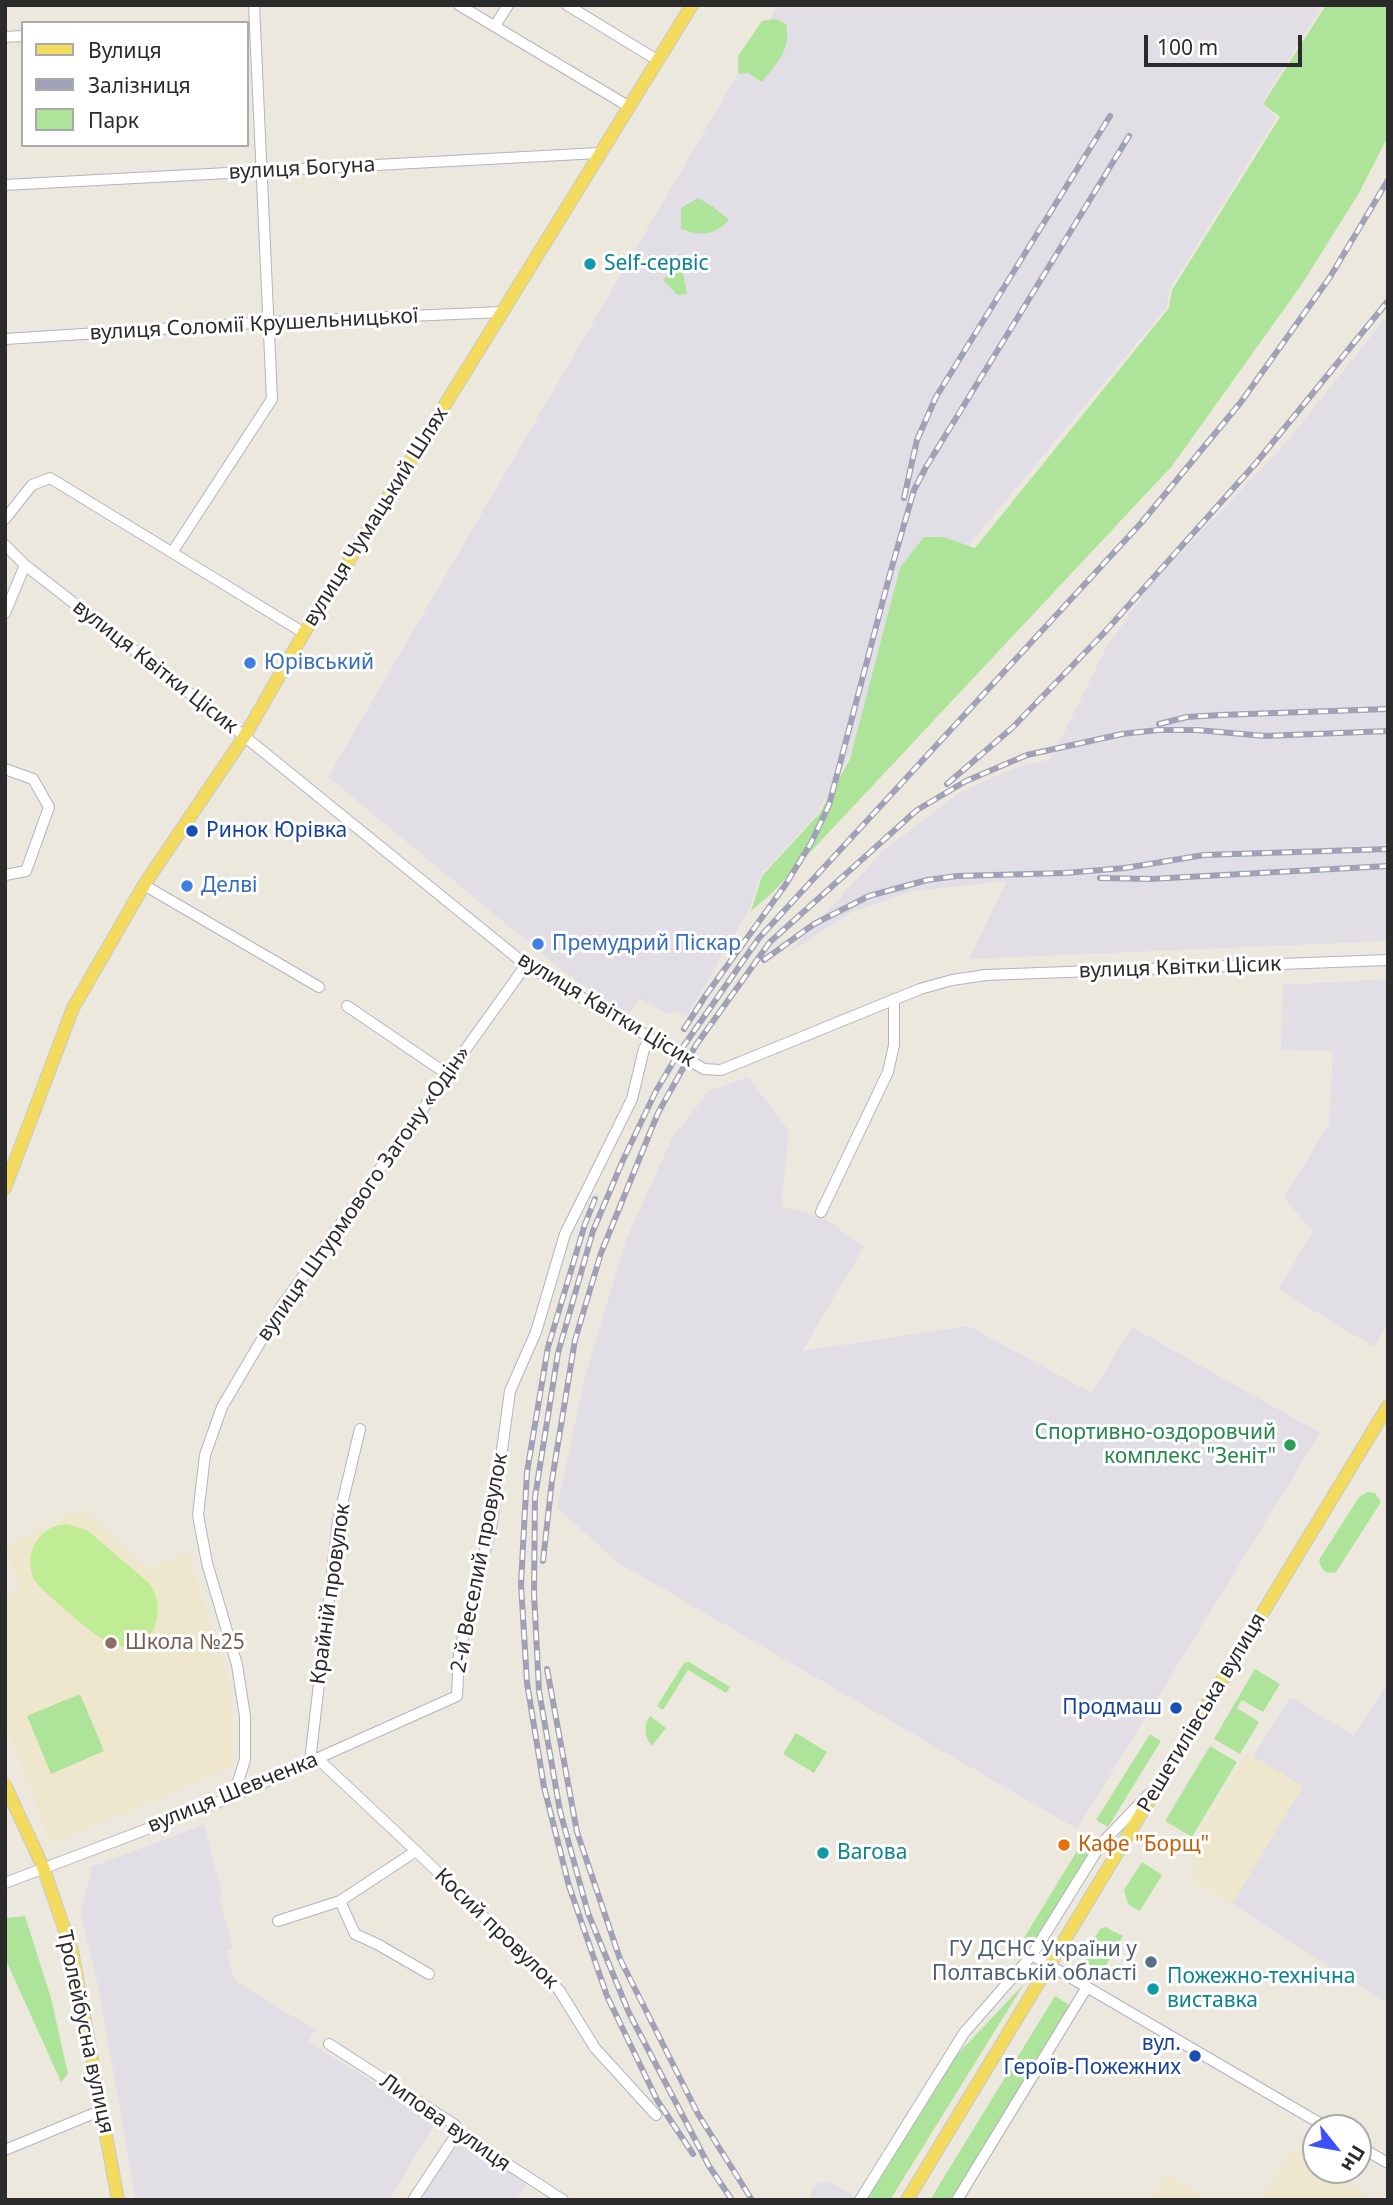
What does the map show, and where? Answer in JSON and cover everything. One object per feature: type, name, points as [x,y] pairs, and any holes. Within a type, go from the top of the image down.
[{"type":"main road","name":"вулиця Чумацький Шлях","points":[[5,1188],[73,1008],[144,885],[244,737],[304,633],[692,5]]},
{"type":"main road","name":"Решетилівська вулиця","points":[[908,2200],[1388,1406]]},
{"type":"main road","points":[[5,1785],[43,1867]]},
{"type":"main road","name":"Тролейбусна вулиця","points":[[43,1867],[72,1951],[117,2200]]},
{"type":"street","points":[[173,551],[272,399],[262,172],[251,25],[254,5]]},
{"type":"street","points":[[459,5],[628,106]]},
{"type":"street","points":[[495,26],[508,5]]},
{"type":"street","points":[[567,5],[657,60]]},
{"type":"street","name":"вулиця Богуна","points":[[5,185],[599,153]]},
{"type":"street","name":"вулиця Соломії Крушельницької","points":[[5,339],[270,322],[502,312]]},
{"type":"street","points":[[5,519],[32,485],[50,478],[304,633]]},
{"type":"street","name":"вулиця Квітки Цісик","points":[[5,545],[25,565],[244,737],[526,965],[697,1066],[716,1071],[894,999],[952,980],[986,975],[1388,960]]},
{"type":"street","points":[[5,613],[25,565]]},
{"type":"street","points":[[5,769],[33,779],[49,807],[26,871],[5,875]]},
{"type":"street","points":[[144,885],[320,988]]},
{"type":"street","name":"вулиця Штурмового Загону «Одін»","points":[[229,1798],[239,1780],[245,1759],[246,1716],[237,1665],[207,1563],[198,1516],[205,1455],[222,1407],[281,1307],[526,965]]},
{"type":"street","points":[[821,1212],[888,1072],[894,1045],[894,999]]},
{"type":"street","points":[[347,1006],[447,1074]]},
{"type":"street","name":"2-й Веселий провулок","points":[[457,1696],[459,1653],[492,1523],[510,1391],[536,1332],[565,1234],[632,1099],[643,1049],[650,1038]]},
{"type":"street","name":"Крайній провулок","points":[[313,1760],[338,1521],[359,1429]]},
{"type":"street","name":"вулиця Шевченка","points":[[5,1883],[229,1798],[457,1696]]},
{"type":"street","name":"Косий провулок","points":[[313,1760],[416,1851],[559,1990],[595,2048],[656,2115]]},
{"type":"street","points":[[860,2200],[958,2042],[1032,1955],[1101,1844],[1159,1784]]},
{"type":"street","points":[[278,1921],[340,1901],[416,1851]]},
{"type":"street","points":[[340,1901],[355,1934],[429,1974]]},
{"type":"street","points":[[1032,1955],[1304,2114]]},
{"type":"street","points":[[957,2200],[1087,1987]]},
{"type":"street","name":"Липова вулиця","points":[[329,2044],[455,2125],[458,2132],[563,2200]]},
{"type":"street","points":[[5,2150],[102,2110]]},
{"type":"street","points":[[413,2200],[458,2132]]},
{"type":"street","points":[[1372,2154],[1388,2163]]},
{"type":"shaded area","points":[[778,5],[1323,5],[1261,104],[1276,118],[1169,290],[1167,307],[972,541],[817,814],[761,875],[748,912],[686,1017],[675,1010],[667,1014],[639,998],[629,1014],[592,992],[557,966],[328,777]]},
{"type":"shaded area","points":[[1388,315],[1388,941],[969,959],[1007,881],[913,891],[852,912],[788,953],[884,850],[960,792],[1015,768],[1051,759],[1106,648],[1147,589],[1282,447]]},
{"type":"shaded area","points":[[1388,979],[1388,1324],[1374,1347],[1278,1289],[1313,1232],[1284,1198],[1329,1124],[1333,1051],[1281,1050],[1283,985]]},
{"type":"shaded area","points":[[748,1077],[789,1131],[781,1206],[826,1219],[864,1247],[802,1351],[968,1326],[1092,1393],[1132,1327],[1320,1433],[1077,1829],[617,1562],[557,1507],[586,1373],[626,1240],[672,1138],[709,1091]]},
{"type":"shaded area","name":"Школа №25","points":[[83,1507],[148,1569],[188,1552],[232,1691],[233,1767],[51,1844],[5,1724],[5,1596],[20,1589],[6,1546]]},
{"type":"shaded area","points":[[1388,1682],[1388,2004],[1232,1904],[1302,1786],[1253,1757],[1290,1697],[1354,1736]]},
{"type":"shaded area","points":[[1247,1753],[1303,1786],[1232,1904],[1191,1879],[1198,1868],[1191,1864],[1201,1849],[1192,1843]]},
{"type":"shaded area","points":[[204,1825],[233,1948],[226,1951],[235,1981],[315,2030],[308,2042],[437,2120],[389,2200],[136,2200],[98,1986],[80,1912],[91,1867]]},
{"type":"shaded area","points":[[461,2140],[527,2183],[516,2200],[429,2200],[423,2195]]},
{"type":"shaded area","points":[[1294,2149],[1302,2154],[1302,2184],[1350,2184],[1372,2198],[1370,2200],[1260,2200]]},
{"type":"shaded area","points":[[1167,2173],[1208,2200],[1150,2200]]},
{"type":"shaded area","points":[[828,2181],[854,2196],[852,2200],[811,2200],[811,2189]]},
{"type":"green space","points":[[1326,5],[1388,5],[1388,136],[1359,193],[1302,284],[1172,466],[773,892],[751,911],[762,876],[819,814],[850,759],[900,568],[924,537],[943,537],[975,548],[1169,308],[1172,290],[1280,117],[1263,104]]},
{"type":"green space","points":[[776,19],[786,24],[787,33],[785,48],[778,62],[762,82],[748,73],[738,74],[738,56],[762,21]]},
{"type":"green space","points":[[698,198],[729,220],[713,232],[695,233],[681,229],[681,208]]},
{"type":"green space","points":[[673,270],[683,273],[687,294],[678,295],[663,280]]},
{"type":"green space","points":[[1368,1492],[1375,1493],[1381,1502],[1336,1572],[1327,1572],[1319,1560],[1359,1497]]},
{"type":"green space","points":[[67,1524],[87,1530],[149,1583],[158,1606],[157,1618],[154,1629],[138,1644],[127,1647],[113,1645],[96,1635],[34,1580],[30,1560],[36,1543],[48,1530]]},
{"type":"green space","points":[[689,1662],[730,1687],[726,1693],[688,1670],[663,1710],[657,1706],[684,1663]]},
{"type":"green space","points":[[1255,1669],[1280,1684],[1263,1712],[1242,1700],[1237,1708],[1259,1722],[1240,1754],[1214,1739]]},
{"type":"green space","points":[[80,1694],[104,1751],[51,1774],[27,1716]]},
{"type":"green space","points":[[650,1716],[666,1728],[652,1746],[645,1731]]},
{"type":"green space","points":[[796,1733],[827,1752],[814,1773],[783,1754]]},
{"type":"green space","points":[[1150,1734],[1161,1741],[1108,1827],[1096,1820]]},
{"type":"green space","points":[[1210,1746],[1237,1762],[1192,1837],[1165,1821]]},
{"type":"green space","points":[[1080,1846],[1090,1853],[1035,1944],[1024,1938]]},
{"type":"green space","points":[[1142,1862],[1162,1875],[1140,1911],[1128,1904],[1124,1890]]},
{"type":"green space","points":[[25,1916],[51,1998],[68,2074],[61,2082],[5,1958],[5,1918]]},
{"type":"green space","points":[[1105,1927],[1123,1936],[1099,1977],[1087,1965],[1086,1954],[1100,1929]]},
{"type":"green space","points":[[1024,1984],[890,2200],[865,2200],[951,2061]]},
{"type":"green space","points":[[1055,1996],[1071,2006],[951,2200],[930,2200]]},
{"type":"railway","points":[[904,498],[917,440],[936,397],[1110,116]]},
{"type":"railway","points":[[684,1029],[786,884],[811,843],[829,805],[914,490],[1129,136]]},
{"type":"railway","points":[[732,2200],[709,2166],[629,2013],[588,1913],[560,1811],[539,1691],[534,1594],[535,1497],[558,1353],[593,1231],[656,1091],[678,1054],[759,938],[1142,522],[1241,402],[1330,277],[1388,180]]},
{"type":"railway","points":[[947,784],[1012,728],[1103,634],[1256,463],[1388,301]]},
{"type":"railway","points":[[1159,724],[1187,717],[1388,709]]},
{"type":"railway","points":[[543,1561],[552,1480],[575,1340],[601,1253],[658,1113],[696,1045],[770,942],[917,810],[966,781],[1027,755],[1122,734],[1158,730],[1197,730],[1265,736],[1388,731]]},
{"type":"railway","points":[[764,960],[814,924],[869,896],[927,880],[957,876],[1065,873],[1125,868],[1204,855],[1388,849]]},
{"type":"railway","points":[[1100,878],[1150,879],[1388,866]]},
{"type":"railway","points":[[595,1199],[548,1347],[527,1472],[521,1584],[527,1683],[544,1787],[569,1886],[607,1996],[657,2100],[693,2154]]},
{"type":"railway","points":[[547,1669],[577,1832],[620,1959],[698,2114],[752,2200]]},
{"type":"place","name":"Self-сервіс","points":[[590,264]]},
{"type":"place","name":"Юрівський","points":[[250,663]]},
{"type":"place","name":"Ринок Юрівка","points":[[192,831]]},
{"type":"place","name":"Делві","points":[[187,886]]},
{"type":"place","name":"Премудрий Піскар","points":[[538,944]]},
{"type":"place","name":"Спортивно-оздоровчий комплекс \"Зеніт\"","points":[[1290,1445]]},
{"type":"place","name":"Школа №25","points":[[111,1643]]},
{"type":"place","name":"Продмаш","points":[[1176,1708]]},
{"type":"place","name":"Кафе \"Борщ\"","points":[[1064,1845]]},
{"type":"place","name":"Вагова","points":[[823,1853]]},
{"type":"place","name":"ГУ ДСНС України у Полтавській області","points":[[1151,1962]]},
{"type":"place","name":"Пожежно-технічна виставка","points":[[1153,1989]]},
{"type":"place","name":"вул. Героїв-Пожежних","points":[[1195,2056]]}]
